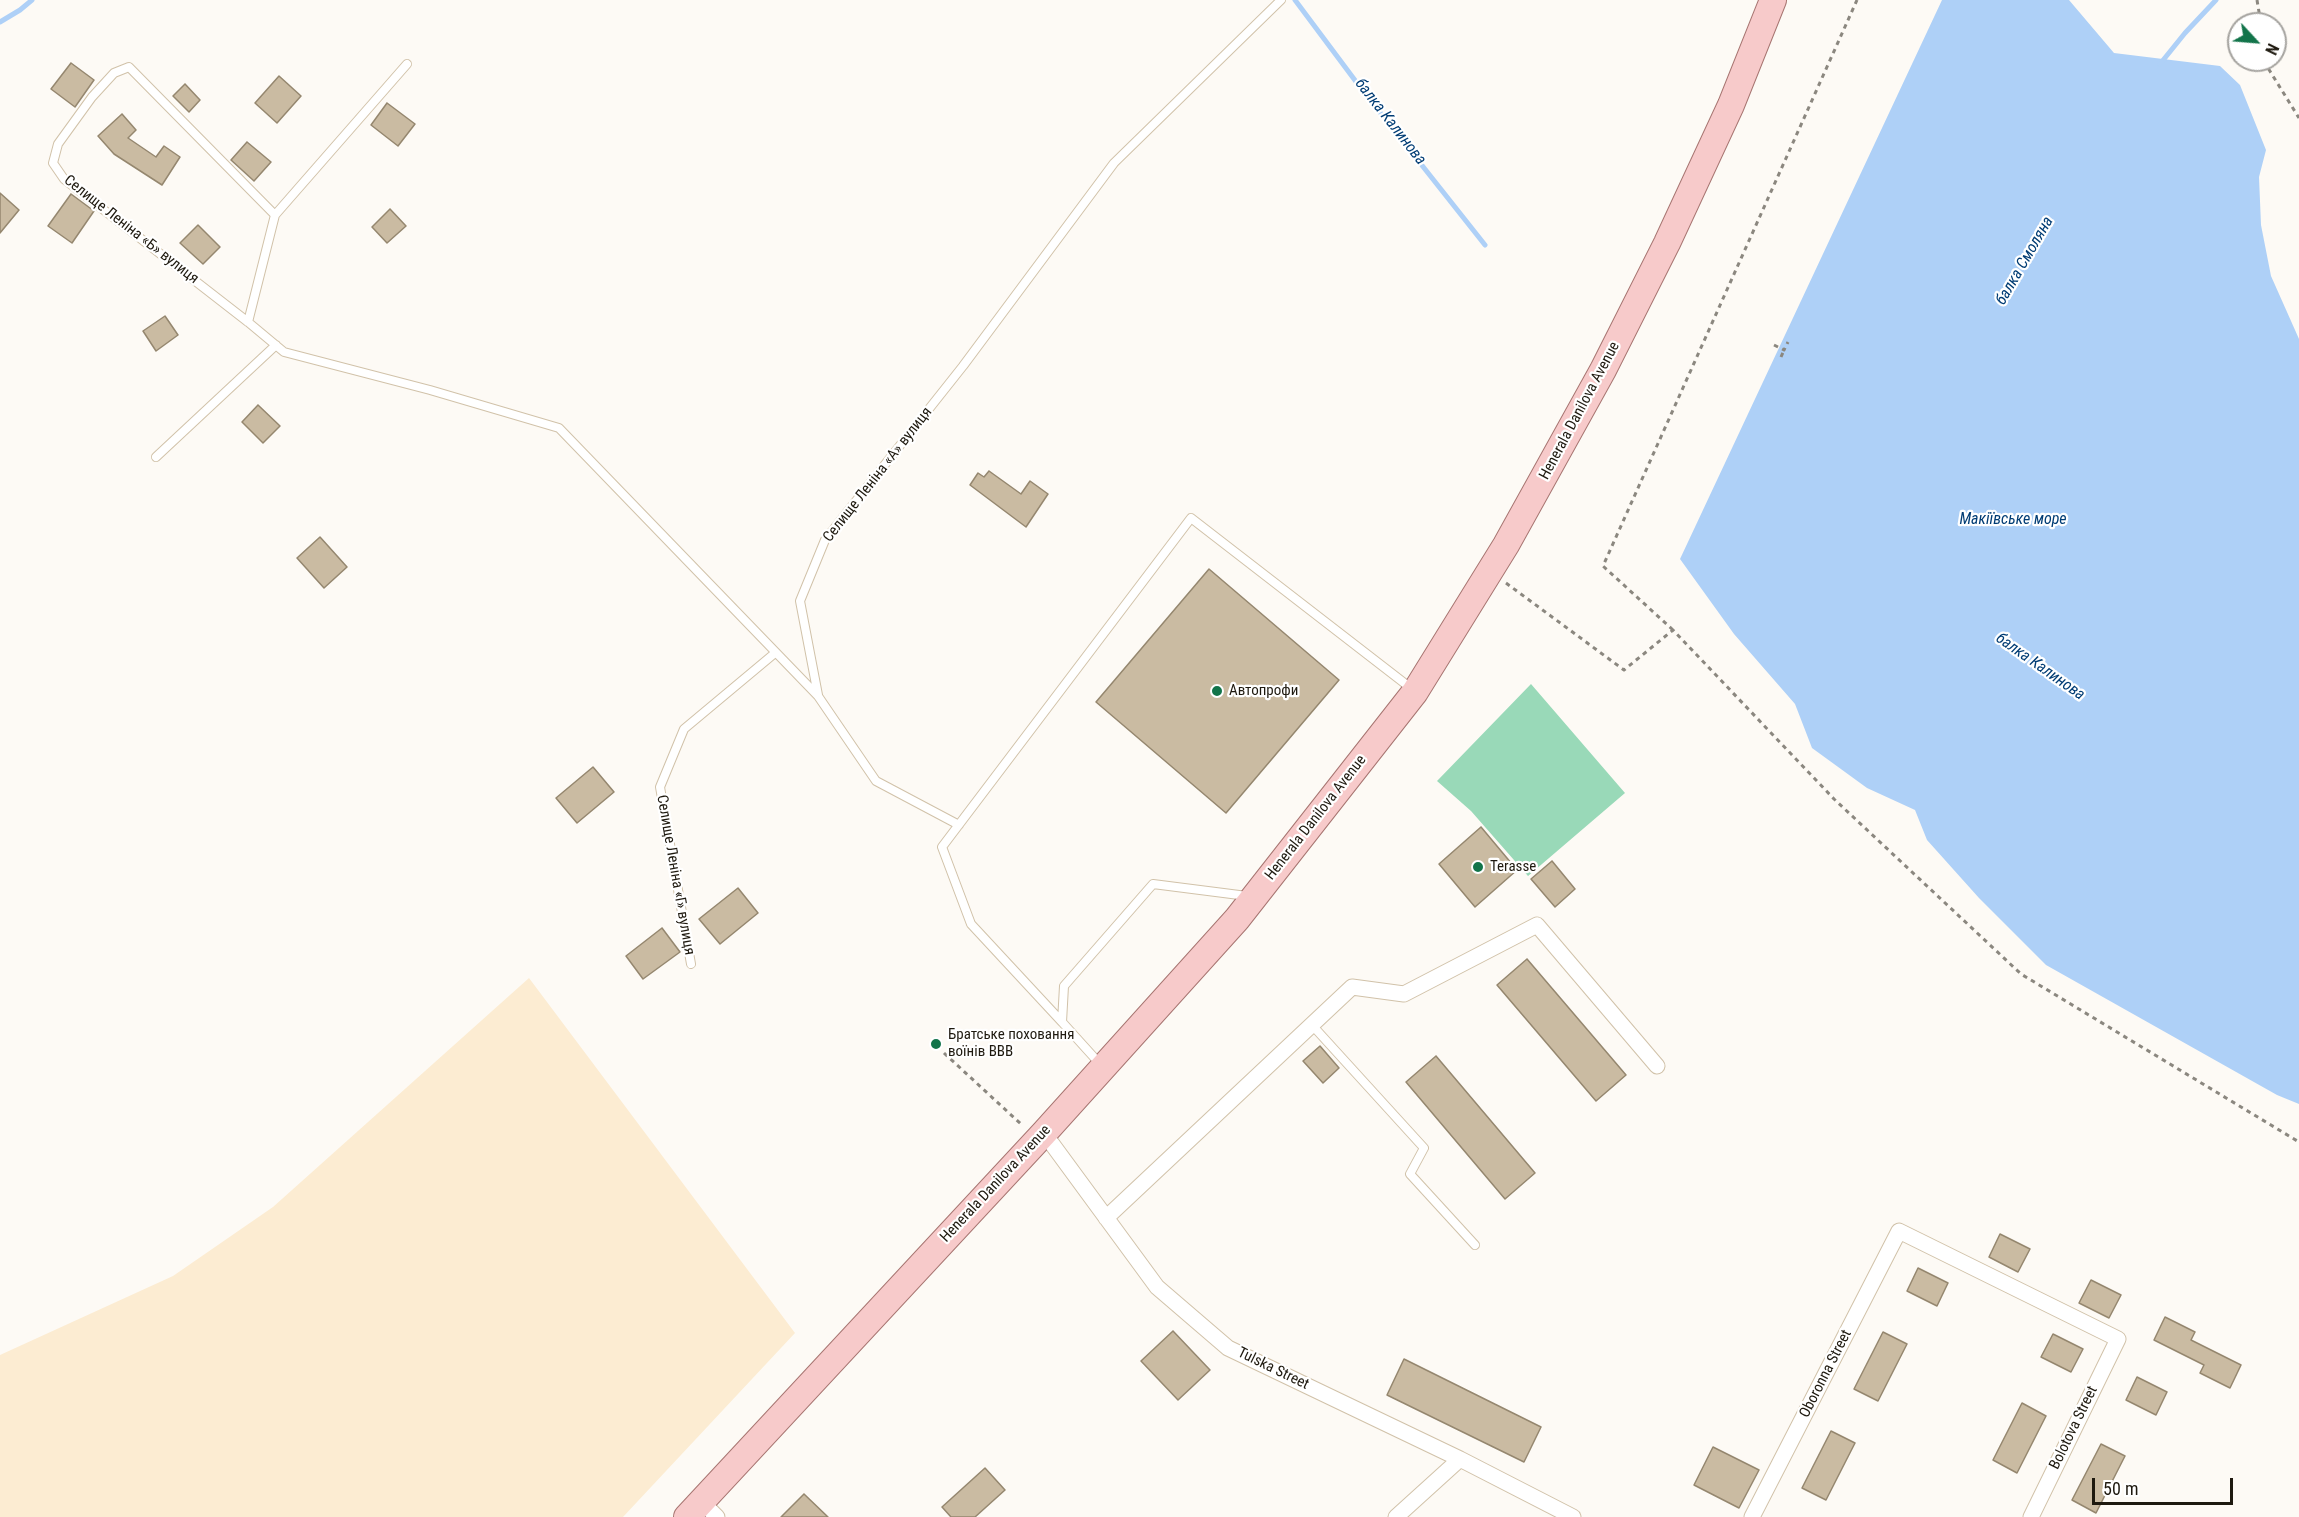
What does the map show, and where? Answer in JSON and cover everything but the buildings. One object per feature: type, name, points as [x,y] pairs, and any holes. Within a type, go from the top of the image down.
[{"type":"main road","name":"Henerala Danilova Avenue","points":[[702,1512],[1103,1068],[1254,897],[1415,692],[1490,572],[1603,370],[1667,243],[1731,105],[1773,0]]},
{"type":"street","points":[[1106,1218],[1352,987],[1404,993],[1537,925],[1657,1066]]},
{"type":"street","name":"Tulska Street","points":[[1041,1136],[1157,1287],[1228,1348],[1460,1459],[1573,1517]]},
{"type":"street","name":"Oboronna Street","points":[[1752,1517],[1899,1231],[2118,1339]]},
{"type":"street","name":"Bolotova Street","points":[[2031,1517],[2118,1339]]},
{"type":"street","points":[[1396,1517],[1460,1459]]},
{"type":"lane","name":"Селище Леніна «А» вулиця","points":[[818,696],[800,601],[825,540],[963,366],[1114,163],[1281,0]]},
{"type":"lane","points":[[248,322],[275,215],[406,64]]},
{"type":"lane","name":"Селище Леніна «Б» вулиця","points":[[275,215],[129,67],[114,73],[92,97],[58,144],[53,163],[64,179],[284,352],[430,390],[559,428],[775,652]]},
{"type":"lane","points":[[156,457],[276,345]]},
{"type":"lane","points":[[1103,1068],[971,924],[942,847],[1191,518],[1415,692]]},
{"type":"lane","points":[[775,652],[818,696],[876,781],[959,825]]},
{"type":"lane","name":"Селище Леніна «Г» вулиця","points":[[691,964],[660,787],[684,729],[775,652]]},
{"type":"lane","points":[[1062,1022],[1064,986],[1153,884],[1254,897]]},
{"type":"lane","points":[[1311,1024],[1424,1148],[1410,1174],[1475,1245]]},
{"type":"path","points":[[1857,0],[1603,566],[1673,630],[1834,799],[2021,974],[2299,1142]]},
{"type":"path","points":[[2270,72],[2299,118]]},
{"type":"path","points":[[1781,357],[1788,342]]},
{"type":"path","points":[[1774,345],[1784,350]]},
{"type":"path","points":[[1490,572],[1624,670],[1673,630]]},
{"type":"path","points":[[944,1053],[1041,1136]]},
{"type":"shaded area","points":[[529,978],[795,1333],[623,1517],[0,1517],[0,1355],[173,1276],[273,1207]]},
{"type":"green space","points":[[1531,684],[1625,793],[1528,876],[1471,811],[1437,781]]},
{"type":"water","name":"Макіївське море","points":[[1942,0],[2069,0],[2114,53],[2220,66],[2240,85],[2266,150],[2259,177],[2261,225],[2271,276],[2299,339],[2299,1104],[2277,1095],[2046,965],[1979,898],[1927,840],[1915,810],[1867,788],[1812,748],[1795,704],[1734,634],[1680,559]]},
{"type":"waterway","points":[[0,22],[32,0]]},
{"type":"waterway","name":"балка Калинова","points":[[1295,0],[1360,87],[1485,245]]},
{"type":"waterway","name":"балка Смоляна","points":[[2160,64],[2216,0]]},
{"type":"place","name":"Автопрофи","points":[[1217,691]]},
{"type":"place","name":"Terasse","points":[[1478,867]]},
{"type":"place","name":"Братське поховання воїнів ВВВ","points":[[936,1044]]}]
